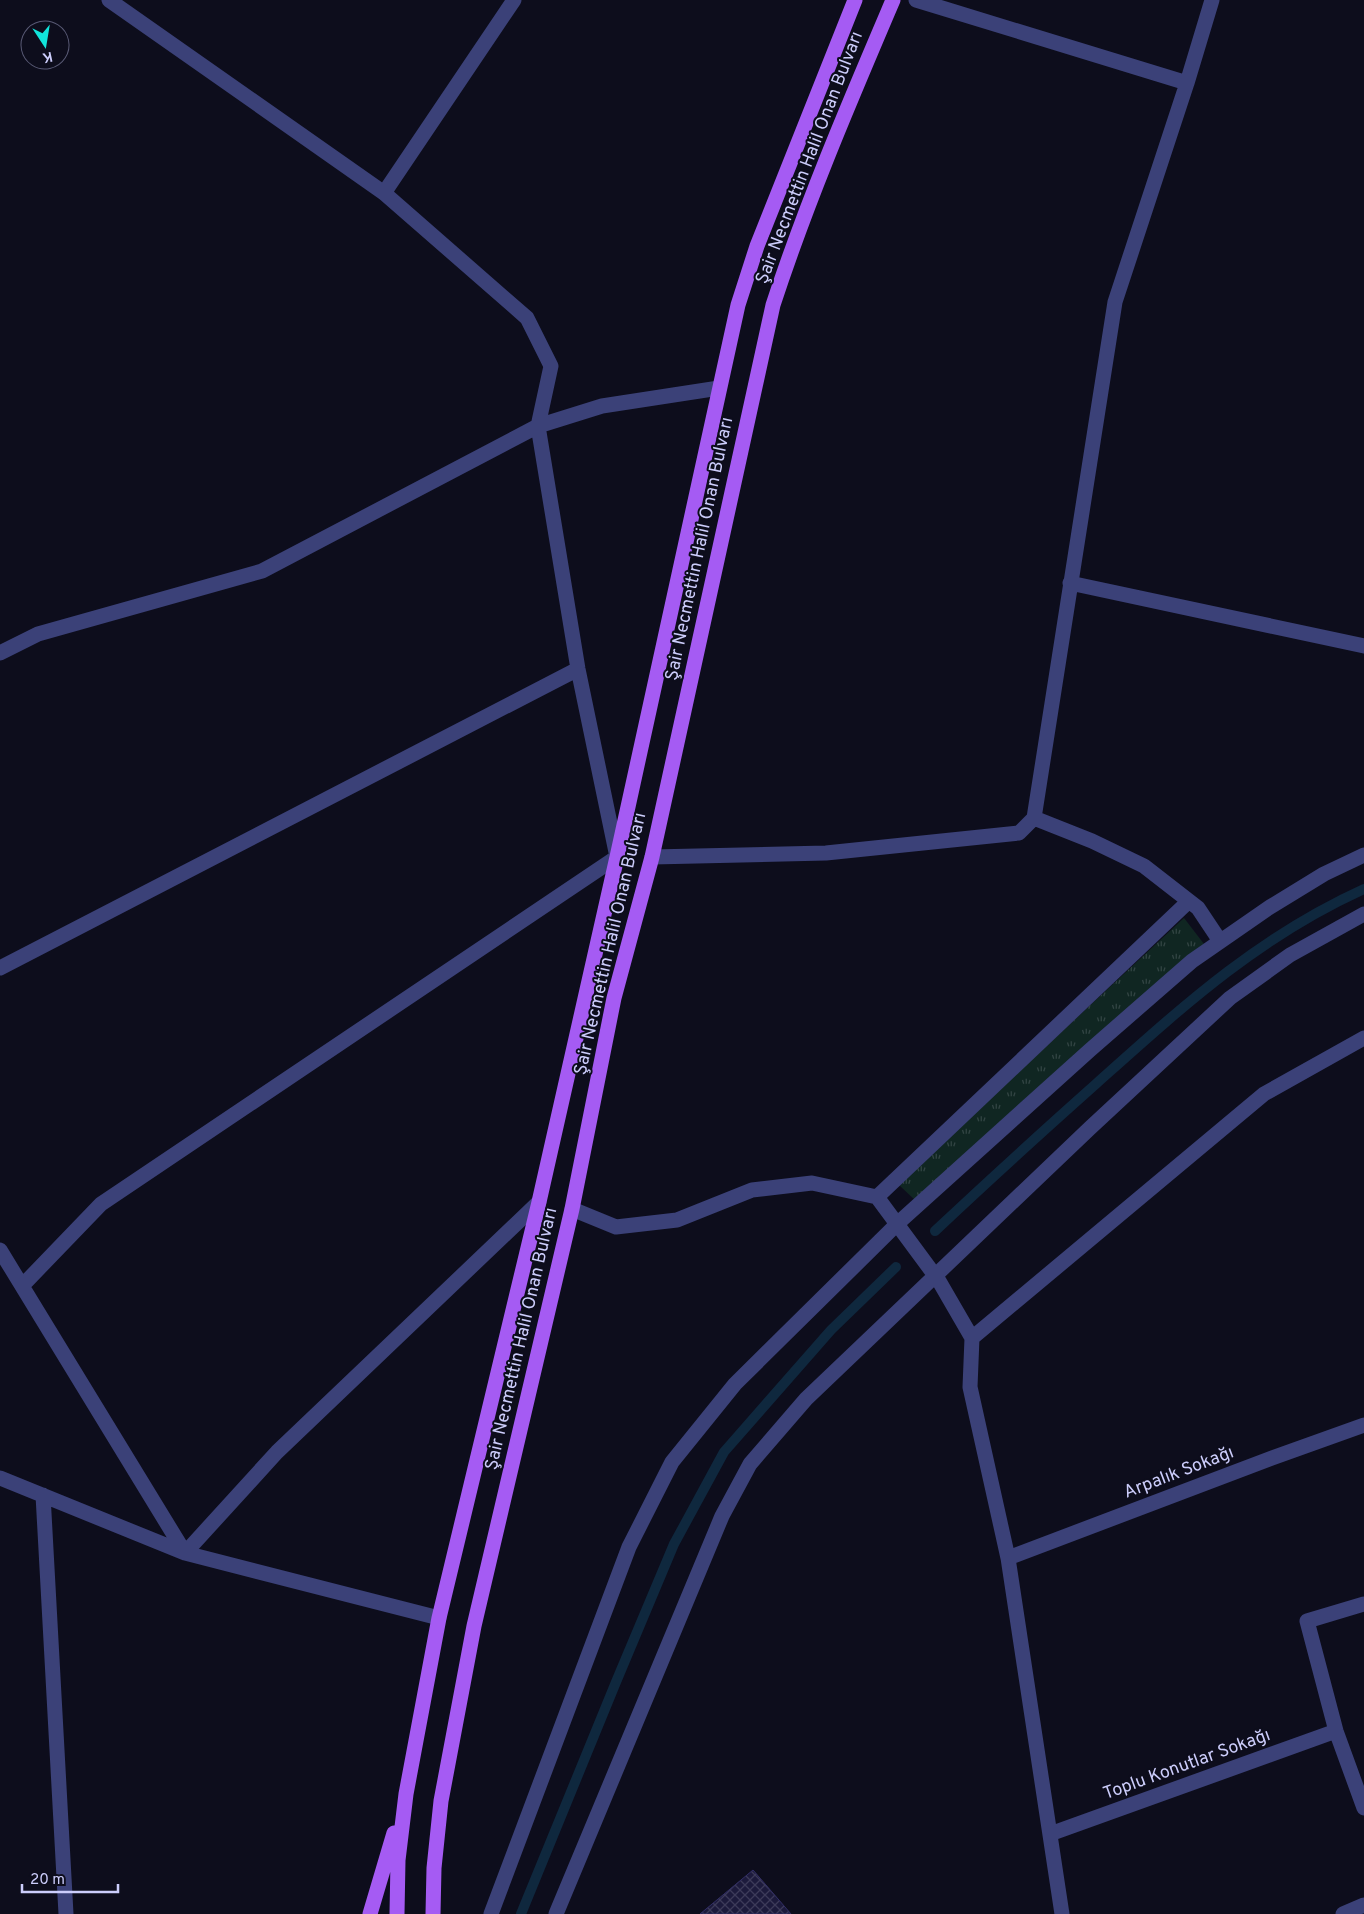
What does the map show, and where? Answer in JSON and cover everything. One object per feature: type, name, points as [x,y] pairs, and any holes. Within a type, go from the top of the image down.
[{"type":"main road","name":"Şair Necmettin Halil Onan Bulvarı","points":[[397,1914],[398,1860],[406,1794],[439,1618],[539,1202],[738,305],[757,246],[855,0]]},
{"type":"main road","name":"Şair Necmettin Halil Onan Bulvarı","points":[[433,1914],[434,1868],[441,1801],[456,1713],[474,1626],[572,1210],[614,998],[652,857],[773,305],[789,257],[843,119],[893,0]]},
{"type":"main road","points":[[370,1914],[406,1794]]},
{"type":"street","points":[[22,1286],[101,1204],[617,857],[578,669],[538,426],[551,366],[527,318],[384,193],[109,0]]},
{"type":"street","points":[[384,193],[514,0]]},
{"type":"street","points":[[916,0],[1187,83]]},
{"type":"street","points":[[652,857],[826,853],[1019,833],[1034,818],[1115,302],[1187,83],[1212,0]]},
{"type":"street","points":[[0,653],[38,634],[262,571],[538,426],[602,406],[719,388]]},
{"type":"street","points":[[1070,583],[1364,646]]},
{"type":"street","points":[[0,968],[578,669]]},
{"type":"street","points":[[1034,818],[1092,841],[1144,866],[1198,908],[1220,942]]},
{"type":"street","points":[[492,1914],[629,1547],[672,1462],[736,1384],[897,1224],[1192,961],[1270,907],[1324,874],[1364,855]]},
{"type":"street","points":[[877,1197],[1189,901]]},
{"type":"street","points":[[556,1914],[722,1516],[750,1464],[806,1399],[1090,1128],[1230,998],[1290,955],[1364,914]]},
{"type":"street","points":[[972,1338],[1264,1094],[1364,1038]]},
{"type":"street","points":[[572,1210],[616,1227],[677,1220],[752,1190],[812,1183],[877,1197],[935,1276],[972,1338],[970,1387],[1008,1558],[1062,1914]]},
{"type":"street","points":[[184,1553],[277,1452],[539,1202]]},
{"type":"street","points":[[0,1250],[184,1553]]},
{"type":"street","name":"Arpalık Sokağı","points":[[1008,1558],[1364,1425]]},
{"type":"street","points":[[0,1478],[184,1553],[439,1618]]},
{"type":"street","points":[[43,1495],[66,1914]]},
{"type":"street","points":[[1364,1604],[1307,1620],[1336,1732],[1364,1808]]},
{"type":"street","name":"Toplu Konutlar Sokağı","points":[[1050,1834],[1336,1732]]},
{"type":"street","points":[[1343,1914],[1364,1905]]},
{"type":"green space","points":[[1184,918],[1204,944],[916,1201],[898,1184]]},
{"type":"building","points":[[753,1870],[791,1914],[700,1914]]},
{"type":"waterway","points":[[935,1231],[1015,1157],[1191,1001],[1255,951],[1326,908],[1364,889]]},
{"type":"waterway","points":[[521,1914],[674,1544],[724,1452],[831,1330],[896,1267]]}]
